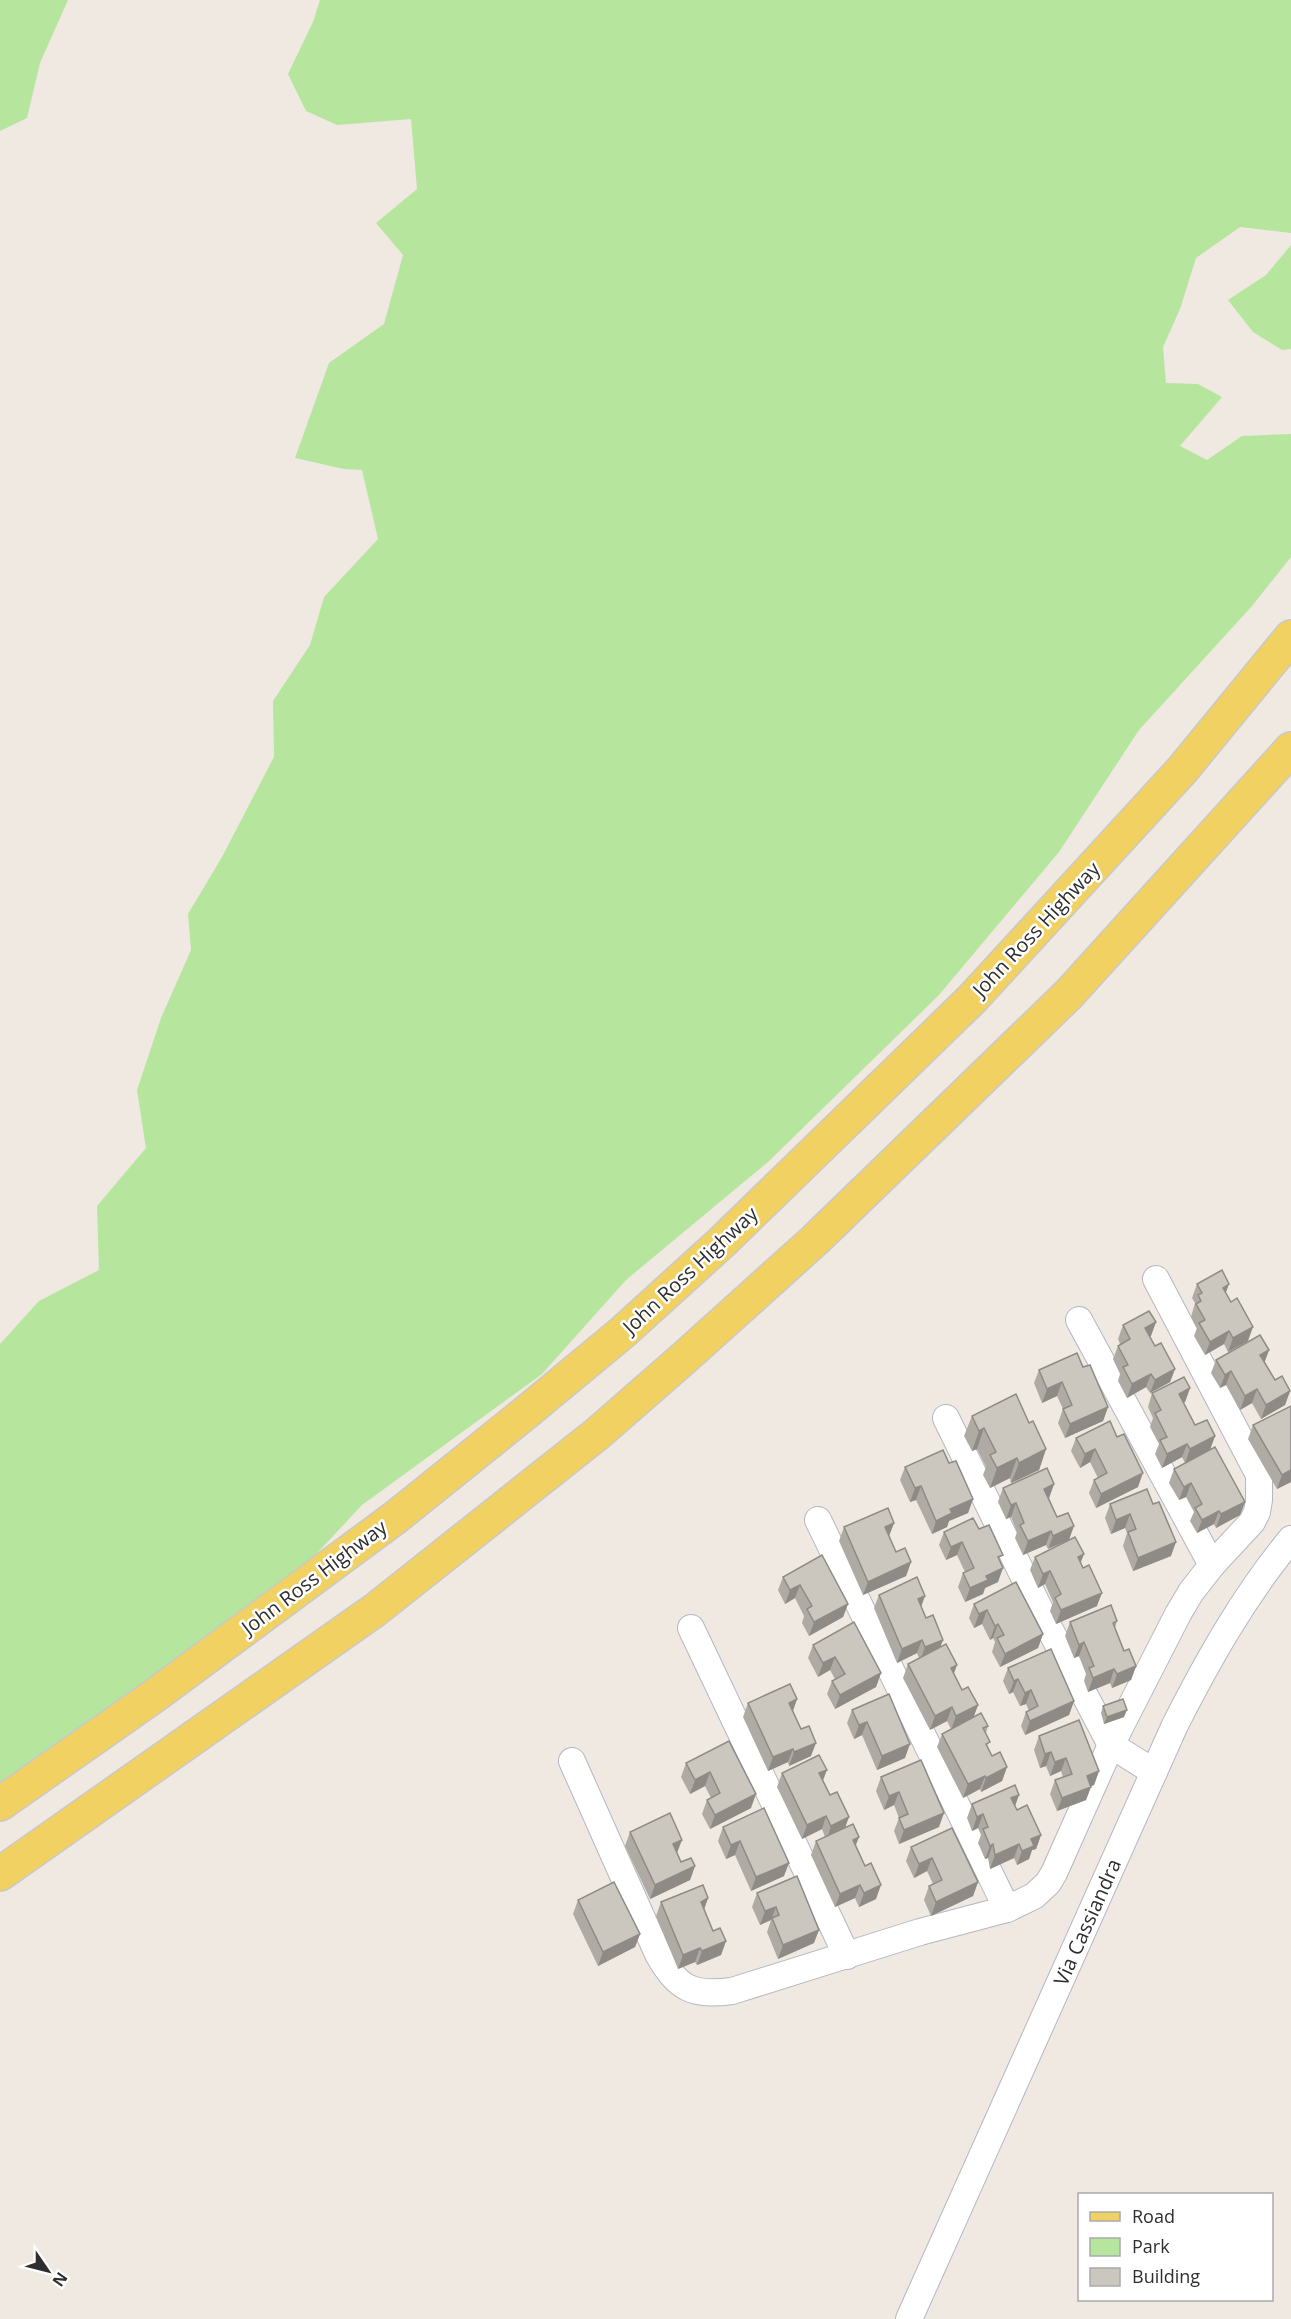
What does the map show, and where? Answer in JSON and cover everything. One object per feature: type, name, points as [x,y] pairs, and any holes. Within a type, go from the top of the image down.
[{"type":"main road","name":"John Ross Highway","points":[[0,1804],[154,1696],[396,1517],[529,1410],[656,1302],[722,1242],[972,999],[1183,769],[1291,637]]},
{"type":"main road","points":[[0,1874],[375,1610],[597,1434],[815,1240],[1069,994],[1291,749]]},
{"type":"street","points":[[572,1761],[667,1971],[694,1991],[708,1994],[732,1991],[920,1932],[1007,1909],[1034,1896],[1054,1874],[1111,1745],[1178,1614],[1191,1592],[1212,1565],[1252,1522],[1257,1512],[1259,1475],[1156,1279]]},
{"type":"street","points":[[1079,1320],[1212,1565]]},
{"type":"street","points":[[946,1418],[1111,1745],[1154,1772]]},
{"type":"street","points":[[818,1520],[1007,1909]]},
{"type":"street","name":"Via Cassiandra","points":[[909,2319],[1175,1725],[1210,1658],[1246,1600],[1291,1539]]},
{"type":"street","points":[[691,1628],[847,1956]]},
{"type":"green space","points":[[0,0],[68,0],[40,63],[27,118],[0,131]]},
{"type":"green space","points":[[320,0],[1291,0],[1291,233],[1240,227],[1196,258],[1180,309],[1163,347],[1166,383],[1198,384],[1222,397],[1180,446],[1207,460],[1242,436],[1291,434],[1291,557],[1252,606],[1139,730],[1059,852],[939,995],[768,1162],[626,1280],[542,1374],[362,1505],[292,1580],[0,1788],[0,1344],[39,1301],[99,1270],[97,1206],[146,1148],[137,1090],[161,1018],[191,950],[188,914],[222,857],[274,757],[273,701],[310,645],[324,597],[378,539],[362,470],[344,469],[295,458],[329,363],[384,324],[403,255],[376,223],[417,189],[411,119],[337,125],[306,111],[288,74],[313,22]]},
{"type":"green space","points":[[1291,245],[1291,349],[1282,350],[1253,332],[1228,300],[1266,275]]},
{"type":"building","points":[[1222,1270],[1229,1284],[1223,1288],[1231,1302],[1237,1298],[1253,1327],[1233,1338],[1229,1331],[1210,1342],[1199,1323],[1205,1320],[1196,1304],[1201,1301],[1198,1295],[1202,1293],[1197,1284]]},
{"type":"building","points":[[1149,1311],[1156,1322],[1145,1328],[1155,1346],[1161,1343],[1175,1369],[1155,1380],[1151,1374],[1132,1384],[1123,1367],[1128,1365],[1118,1346],[1130,1339],[1123,1325]]},
{"type":"building","points":[[1260,1335],[1269,1350],[1260,1355],[1275,1380],[1282,1376],[1290,1391],[1266,1405],[1257,1389],[1245,1396],[1231,1371],[1225,1375],[1216,1360]]},
{"type":"building","points":[[1077,1353],[1083,1367],[1090,1365],[1108,1407],[1070,1424],[1063,1409],[1072,1405],[1062,1382],[1047,1389],[1039,1370]]},
{"type":"building","points":[[1184,1377],[1190,1388],[1179,1394],[1195,1425],[1207,1420],[1215,1436],[1190,1449],[1187,1444],[1167,1454],[1160,1440],[1167,1437],[1155,1413],[1161,1410],[1152,1393]]},
{"type":"building","points":[[1016,1394],[1029,1423],[1033,1421],[1046,1449],[1019,1463],[1017,1458],[997,1468],[990,1455],[996,1452],[984,1428],[979,1431],[972,1416]]},
{"type":"building","points":[[1291,1406],[1291,1470],[1282,1475],[1253,1425]]},
{"type":"building","points":[[1110,1421],[1117,1437],[1124,1434],[1143,1473],[1101,1494],[1094,1480],[1107,1473],[1095,1449],[1085,1454],[1076,1438]]},
{"type":"building","points":[[1215,1447],[1245,1502],[1221,1514],[1219,1511],[1202,1520],[1195,1508],[1202,1504],[1191,1483],[1184,1487],[1174,1469]]},
{"type":"building","points":[[943,1450],[949,1463],[956,1461],[973,1499],[950,1509],[952,1513],[936,1521],[921,1486],[915,1488],[905,1467]]},
{"type":"building","points":[[1047,1468],[1054,1484],[1044,1489],[1057,1517],[1068,1513],[1074,1526],[1053,1536],[1051,1531],[1028,1541],[1020,1525],[1024,1523],[1016,1503],[1011,1505],[1003,1488]]},
{"type":"building","points":[[1147,1489],[1153,1504],[1159,1502],[1176,1542],[1138,1558],[1128,1532],[1136,1529],[1130,1514],[1116,1520],[1110,1504]]},
{"type":"building","points":[[888,1508],[894,1523],[885,1527],[896,1552],[905,1548],[911,1562],[868,1582],[844,1527]]},
{"type":"building","points":[[973,1518],[979,1529],[989,1525],[1003,1555],[998,1557],[1003,1568],[986,1576],[988,1580],[970,1588],[963,1573],[974,1568],[962,1542],[951,1547],[944,1532]]},
{"type":"building","points":[[1075,1537],[1084,1554],[1078,1557],[1083,1568],[1089,1565],[1102,1593],[1061,1610],[1055,1598],[1061,1594],[1050,1571],[1043,1574],[1035,1557]]},
{"type":"building","points":[[822,1555],[848,1604],[814,1622],[807,1609],[812,1606],[800,1585],[790,1590],[783,1577]]},
{"type":"building","points":[[917,1577],[925,1596],[918,1599],[926,1618],[933,1615],[943,1640],[925,1647],[922,1640],[902,1649],[879,1595]]},
{"type":"building","points":[[1016,1582],[1043,1634],[1005,1654],[997,1638],[1004,1635],[998,1624],[995,1626],[987,1610],[979,1614],[974,1604]]},
{"type":"building","points":[[1111,1605],[1117,1621],[1113,1623],[1124,1651],[1129,1649],[1136,1666],[1117,1674],[1114,1669],[1093,1678],[1089,1668],[1094,1666],[1084,1642],[1079,1645],[1070,1622]]},
{"type":"building","points":[[854,1622],[881,1673],[840,1695],[832,1681],[845,1674],[835,1657],[823,1663],[813,1645]]},
{"type":"building","points":[[946,1644],[957,1665],[951,1668],[962,1690],[968,1687],[978,1705],[956,1716],[952,1707],[935,1716],[908,1664]]},
{"type":"building","points":[[1051,1649],[1074,1701],[1030,1721],[1026,1712],[1038,1706],[1031,1690],[1025,1693],[1018,1679],[1014,1681],[1008,1668]]},
{"type":"building","points":[[790,1684],[797,1699],[789,1703],[801,1729],[809,1726],[816,1743],[773,1757],[748,1703]]},
{"type":"building","points":[[889,1694],[910,1744],[882,1756],[867,1722],[859,1725],[852,1710]]},
{"type":"building","points":[[1123,1699],[1127,1710],[1107,1717],[1103,1706]]},
{"type":"building","points":[[981,1713],[988,1726],[983,1728],[990,1742],[986,1744],[992,1756],[1000,1752],[1007,1767],[968,1784],[942,1734]]},
{"type":"building","points":[[1079,1720],[1099,1771],[1087,1776],[1091,1787],[1062,1798],[1055,1780],[1072,1774],[1066,1758],[1055,1762],[1051,1752],[1045,1754],[1039,1736]]},
{"type":"building","points":[[729,1741],[756,1794],[715,1815],[707,1800],[720,1793],[710,1772],[695,1780],[686,1763]]},
{"type":"building","points":[[819,1755],[827,1770],[819,1773],[830,1795],[837,1792],[849,1817],[831,1826],[826,1816],[807,1825],[782,1773]]},
{"type":"building","points":[[921,1760],[944,1813],[904,1830],[899,1818],[908,1814],[899,1792],[889,1796],[881,1777]]},
{"type":"building","points":[[1015,1785],[1019,1795],[1011,1798],[1017,1810],[1027,1805],[1041,1835],[1031,1839],[1034,1846],[1022,1851],[1019,1844],[995,1855],[993,1844],[990,1846],[983,1829],[988,1827],[983,1814],[977,1817],[972,1804]]},
{"type":"building","points":[[764,1808],[789,1863],[756,1877],[740,1841],[731,1845],[723,1827]]},
{"type":"building","points":[[670,1813],[682,1840],[673,1844],[681,1862],[691,1858],[695,1866],[655,1885],[630,1832]]},
{"type":"building","points":[[853,1824],[859,1837],[853,1840],[865,1866],[871,1863],[881,1885],[864,1893],[860,1885],[840,1894],[816,1841]]},
{"type":"building","points":[[952,1828],[978,1882],[936,1902],[929,1886],[942,1880],[932,1858],[919,1864],[911,1847]]},
{"type":"building","points":[[797,1876],[819,1930],[783,1945],[772,1918],[779,1915],[776,1907],[765,1911],[757,1893]]},
{"type":"building","points":[[614,1882],[640,1934],[603,1952],[578,1900]]},
{"type":"building","points":[[703,1885],[708,1898],[701,1902],[713,1931],[720,1928],[726,1941],[702,1951],[700,1948],[683,1955],[661,1902]]}]
